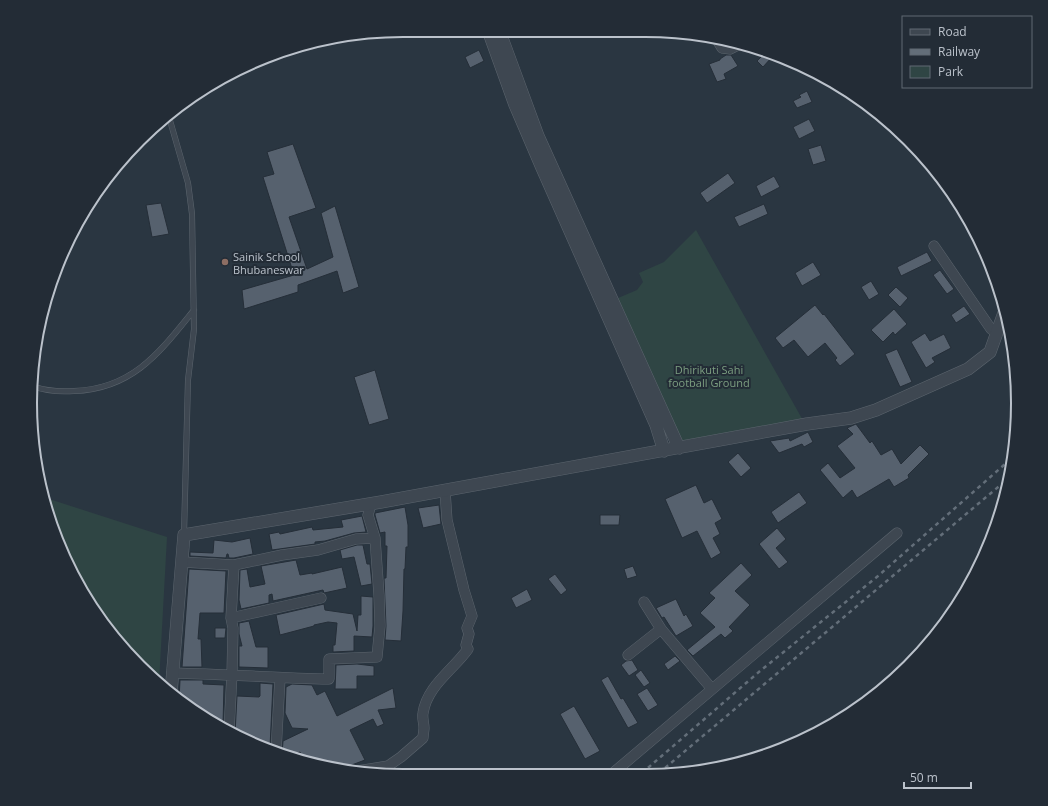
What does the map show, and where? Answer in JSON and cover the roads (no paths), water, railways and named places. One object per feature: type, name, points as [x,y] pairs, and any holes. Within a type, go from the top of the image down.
[{"type":"street","points":[[491,37],[515,105],[544,174],[656,425],[664,451]]},
{"type":"street","points":[[502,37],[538,136],[679,448]]},
{"type":"street","points":[[720,45],[722,48],[730,49],[733,48]]},
{"type":"street","points":[[934,246],[991,329],[997,333]]},
{"type":"street","points":[[171,686],[184,535],[372,504],[807,424],[851,418],[876,410],[968,369],[990,352],[1002,320]]},
{"type":"street","points":[[377,768],[388,766],[402,757],[423,738],[424,728],[422,714],[431,692],[468,649],[466,645],[469,634],[467,628],[472,616],[447,520],[445,490]]},
{"type":"street","points":[[172,673],[232,674],[280,678],[329,679],[329,659],[377,657],[380,626],[379,595],[375,538],[368,515],[372,504]]},
{"type":"street","points":[[618,769],[897,533]]},
{"type":"street","points":[[182,562],[234,565],[282,555],[318,550],[356,539],[375,538]]},
{"type":"street","points":[[229,725],[233,628],[231,618],[234,565]]},
{"type":"street","points":[[231,618],[321,598]]},
{"type":"street","points":[[644,602],[661,629],[712,689]]},
{"type":"street","points":[[628,655],[661,629]]},
{"type":"street","points":[[276,746],[280,678]]},
{"type":"lane","points":[[170,121],[188,183],[192,214],[194,329],[188,380],[184,535]]},
{"type":"lane","points":[[38,387],[60,392],[85,391],[104,387],[131,376],[156,355],[194,310]]},
{"type":"railway","points":[[647,769],[760,671],[878,576],[1006,463]]},
{"type":"railway","points":[[665,768],[1002,484]]},
{"type":"place","name":"Sainik School Bhubaneswar","points":[[225,262]]},
{"type":"park label","name":"Dhirikuti Sahi football Ground","points":[[709,375]]}]
